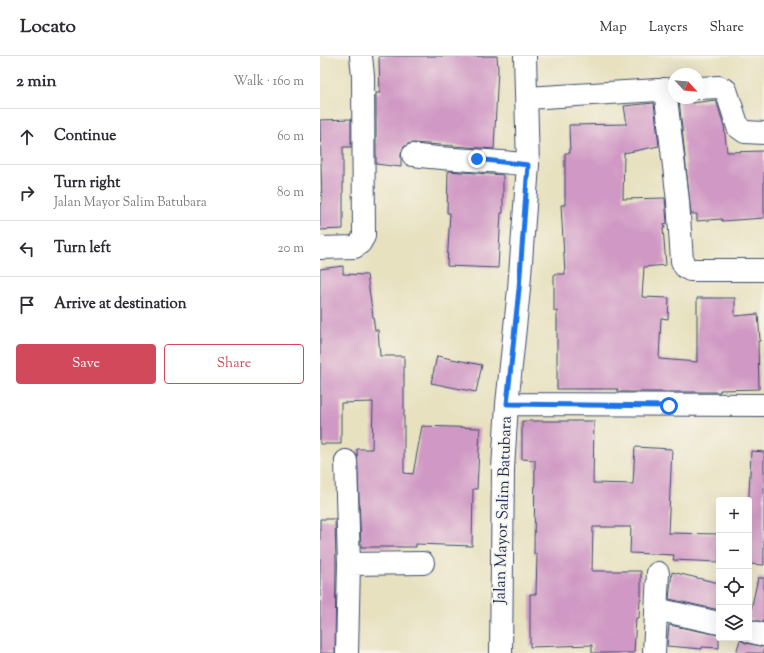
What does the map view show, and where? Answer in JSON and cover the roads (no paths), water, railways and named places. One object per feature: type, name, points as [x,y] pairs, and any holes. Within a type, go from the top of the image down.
[{"type":"street","points":[[320,248],[355,247],[360,243],[364,236],[363,76],[361,56]]},
{"type":"street","name":"Jalan Mayor Salim Batubara","points":[[501,653],[503,470],[507,404],[519,289],[528,165],[525,56]]},
{"type":"street","points":[[704,88],[720,87],[726,90],[738,127],[745,132],[764,133]]},
{"type":"street","points":[[527,98],[668,89]]},
{"type":"street","points":[[670,104],[682,261],[685,267],[690,270],[764,270]]},
{"type":"street","points":[[413,156],[477,159],[528,165]]},
{"type":"street","points":[[507,404],[764,405]]},
{"type":"street","points":[[346,461],[349,564],[347,653]]},
{"type":"street","points":[[349,564],[423,563]]},
{"type":"street","points":[[654,653],[658,573]]},
{"type":"street","points":[[656,609],[716,622]]},
{"type":"street","points":[[752,632],[764,635]]}]
